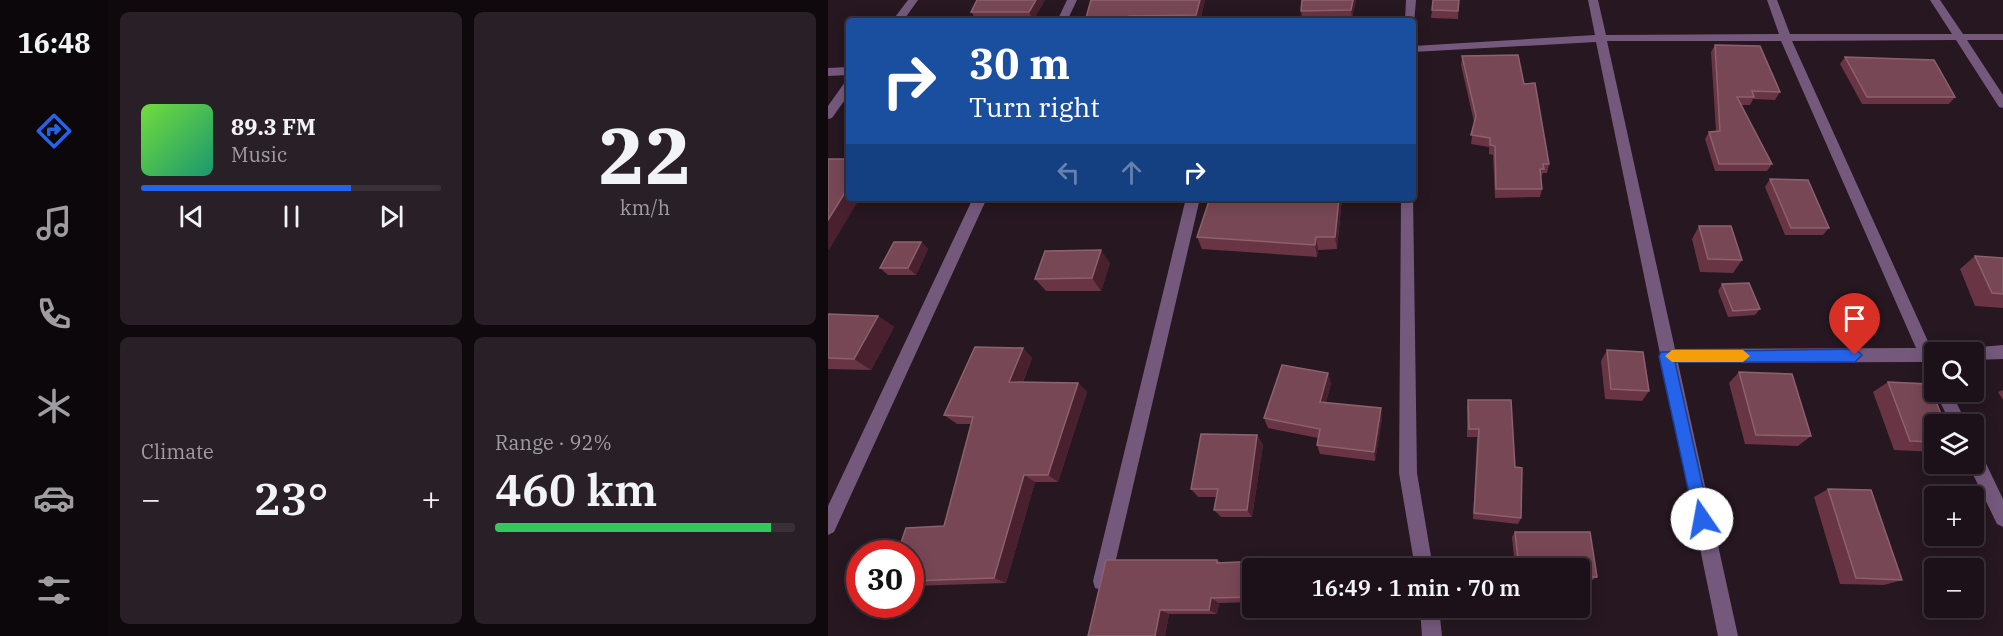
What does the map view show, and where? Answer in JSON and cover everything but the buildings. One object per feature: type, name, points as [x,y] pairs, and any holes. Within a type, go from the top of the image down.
[{"type":"street","points":[[899,18],[913,0]]},
{"type":"street","points":[[1063,18],[1072,0]]},
{"type":"street","points":[[1410,18],[1411,0]]},
{"type":"street","points":[[1593,0],[1666,356],[1728,636]]},
{"type":"street","points":[[1772,0],[1786,39],[1924,342]]},
{"type":"street","points":[[1935,0],[2003,104]]},
{"type":"street","points":[[1416,49],[1602,38],[2003,37]]},
{"type":"street","points":[[828,72],[846,71]]},
{"type":"street","points":[[828,114],[846,89]]},
{"type":"street","points":[[828,526],[979,201]]},
{"type":"street","points":[[1097,601],[1192,201]]},
{"type":"street","points":[[1408,201],[1408,473],[1422,558]]},
{"type":"street","points":[[1984,353],[2003,352]]},
{"type":"street","points":[[1666,356],[1924,355]]},
{"type":"street","points":[[1982,474],[2003,518]]},
{"type":"street","points":[[1431,618],[1432,636]]},
{"type":"slow traffic","points":[[1672,356],[1743,356]]},
{"type":"route","points":[[1702,519],[1666,356],[1855,355]]}]
